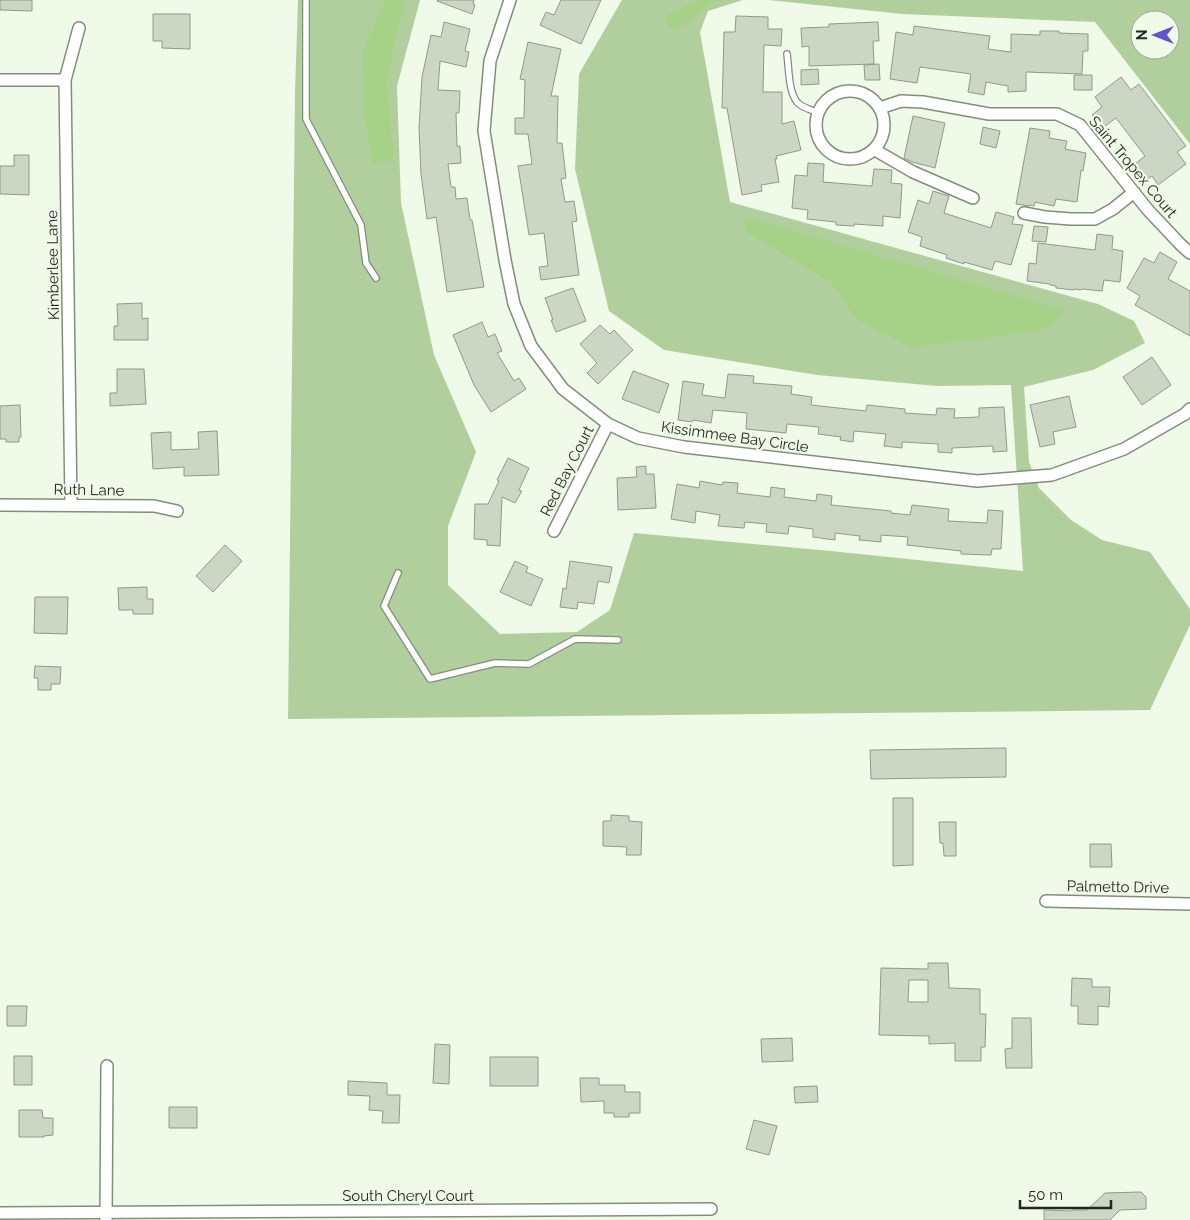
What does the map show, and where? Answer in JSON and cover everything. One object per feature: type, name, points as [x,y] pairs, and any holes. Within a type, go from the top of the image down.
[{"type":"street","name":"Kissimmee Bay Circle","points":[[510,0],[490,61],[484,131],[514,304],[531,346],[563,389],[608,424],[638,438],[684,447],[977,481],[1052,474],[1124,449],[1190,409]]},
{"type":"street","name":"Kimberlee Lane","points":[[71,504],[65,80],[79,28]]},
{"type":"street","points":[[0,80],[65,80]]},
{"type":"street","points":[[853,91],[864,94],[880,108],[884,119],[884,130],[881,140],[875,150],[865,157],[854,160],[842,159],[831,155],[822,147],[817,136],[815,124],[823,103],[832,96],[842,92],[853,91]]},
{"type":"street","name":"Saint Tropex Court","points":[[880,108],[901,101],[923,102],[989,114],[1058,114],[1080,125],[1148,210],[1187,248]]},
{"type":"street","points":[[875,150],[913,172],[973,198]]},
{"type":"street","points":[[1024,213],[1046,217],[1095,219],[1114,209],[1134,192]]},
{"type":"street","name":"Red Bay Court","points":[[554,531],[608,424]]},
{"type":"street","name":"Ruth Lane","points":[[0,505],[154,506],[177,511]]},
{"type":"street","name":"Palmetto Drive","points":[[1046,901],[1190,904]]},
{"type":"street","points":[[106,1216],[107,1066]]},
{"type":"street","name":"South Cheryl Court","points":[[0,1213],[106,1216],[711,1209]]},
{"type":"lane","points":[[306,0],[306,119],[361,225],[366,263],[376,278]]},
{"type":"lane","points":[[787,54],[791,90],[796,100],[799,104],[818,112]]},
{"type":"lane","points":[[398,573],[384,606],[430,679],[495,663],[529,664],[575,639],[618,640]]},
{"type":"shaded area","points":[[298,0],[420,0],[397,86],[401,203],[434,355],[476,452],[448,526],[448,585],[500,634],[577,632],[610,610],[634,533],[1023,571],[1011,385],[937,386],[817,375],[664,350],[609,311],[575,169],[579,74],[622,0],[743,0],[708,11],[700,32],[730,202],[1098,304],[1134,321],[1145,343],[1093,370],[1024,387],[1029,462],[1039,488],[1071,520],[1102,540],[1150,552],[1190,609],[1190,625],[1150,710],[288,719],[295,93]]},
{"type":"shaded area","points":[[385,0],[406,0],[396,35],[387,83],[394,161],[372,163],[364,112],[363,50]]},
{"type":"shaded area","points":[[699,0],[720,0],[707,4],[700,13],[675,31],[668,26],[666,16]]},
{"type":"shaded area","points":[[769,0],[1190,0],[1190,144],[1095,22],[902,14]]},
{"type":"shaded area","points":[[749,218],[1063,310],[1056,321],[1037,331],[911,348],[856,319],[831,282],[746,232],[744,222]]},
{"type":"building","points":[[0,0],[32,0],[32,11],[0,10]]},
{"type":"building","points":[[438,0],[474,0],[473,4],[475,5],[472,14]]},
{"type":"building","points":[[561,0],[601,0],[581,44],[540,25],[546,12],[554,15]]},
{"type":"building","points":[[153,14],[190,14],[190,49],[162,48],[162,41],[153,41]]},
{"type":"building","points":[[736,16],[768,17],[768,29],[782,29],[781,46],[764,45],[763,92],[782,92],[782,124],[794,121],[801,150],[776,156],[779,182],[761,185],[762,191],[742,195],[727,108],[722,108],[724,32],[735,32]]},
{"type":"building","points":[[444,22],[470,29],[465,51],[469,52],[466,67],[440,61],[438,90],[460,91],[459,113],[456,113],[457,146],[460,146],[461,163],[448,164],[451,187],[455,187],[456,199],[467,198],[484,287],[447,292],[436,217],[427,219],[421,174],[419,128],[422,77],[431,35],[441,37]]},
{"type":"building","points":[[878,22],[879,41],[873,41],[874,64],[809,66],[809,46],[802,47],[801,28],[829,27],[829,24]]},
{"type":"building","points":[[914,26],[990,36],[988,49],[1011,52],[1011,34],[1040,35],[1040,31],[1059,31],[1059,33],[1088,34],[1088,51],[1083,51],[1082,74],[1026,72],[1026,91],[1008,92],[1008,86],[986,82],[984,95],[968,92],[971,74],[920,67],[917,83],[890,79],[896,32],[913,35]]},
{"type":"building","points":[[528,42],[561,49],[551,96],[558,96],[557,143],[562,143],[566,178],[561,179],[565,202],[574,201],[577,221],[572,222],[579,275],[541,280],[539,267],[548,266],[544,233],[529,235],[518,166],[532,164],[528,134],[515,134],[515,118],[524,118],[525,80],[520,79]]},
{"type":"building","points":[[879,64],[880,80],[865,80],[864,65]]},
{"type":"building","points":[[818,69],[819,84],[801,85],[801,70]]},
{"type":"building","points":[[1074,75],[1092,75],[1092,90],[1074,90]]},
{"type":"building","points":[[1121,77],[1131,90],[1139,84],[1186,146],[1177,152],[1186,164],[1158,185],[1152,176],[1142,184],[1130,168],[1145,156],[1116,118],[1102,128],[1092,115],[1102,107],[1095,97]]},
{"type":"building","points":[[913,116],[945,123],[935,168],[904,158]]},
{"type":"building","points":[[983,127],[1000,131],[996,148],[980,144]]},
{"type":"building","points":[[1030,128],[1050,131],[1049,138],[1067,141],[1065,149],[1086,153],[1083,171],[1081,170],[1077,202],[1056,199],[1054,206],[1035,202],[1034,206],[1016,204]]},
{"type":"building","points":[[14,155],[29,155],[29,195],[0,194],[0,166],[14,166]]},
{"type":"building","points":[[808,163],[824,164],[823,182],[872,186],[874,169],[892,170],[891,183],[902,184],[900,218],[883,216],[883,226],[836,225],[836,222],[807,219],[808,210],[792,208],[795,175],[807,176]]},
{"type":"building","points":[[933,191],[949,196],[944,213],[991,228],[996,212],[1014,217],[1012,224],[1023,225],[1011,265],[995,261],[992,270],[946,258],[947,255],[920,246],[922,237],[908,232],[918,200],[929,204]]},
{"type":"building","points":[[1034,226],[1048,227],[1046,242],[1032,241]]},
{"type":"building","points":[[1097,234],[1113,236],[1112,249],[1123,251],[1120,282],[1104,280],[1102,291],[1056,288],[1056,286],[1050,284],[1027,281],[1029,263],[1036,264],[1038,243],[1095,250]]},
{"type":"building","points":[[1160,252],[1177,262],[1168,279],[1190,291],[1190,336],[1135,305],[1140,296],[1127,288],[1144,258],[1154,263]]},
{"type":"building","points":[[573,288],[586,321],[556,332],[545,298]]},
{"type":"building","points":[[142,303],[142,319],[148,318],[148,340],[114,340],[114,326],[118,326],[117,304]]},
{"type":"building","points":[[482,322],[488,337],[495,334],[502,351],[497,353],[514,381],[519,378],[526,389],[491,412],[474,385],[453,335]]},
{"type":"building","points":[[600,325],[610,334],[614,330],[633,350],[598,384],[587,373],[597,363],[580,344]]},
{"type":"building","points":[[1152,357],[1171,385],[1142,405],[1123,377]]},
{"type":"building","points":[[117,369],[144,369],[146,404],[110,406],[110,393],[117,393]]},
{"type":"building","points":[[633,371],[669,384],[659,413],[622,399]]},
{"type":"building","points":[[728,374],[754,376],[753,383],[792,386],[791,394],[812,397],[811,405],[866,411],[867,405],[905,409],[905,413],[936,415],[937,408],[955,409],[954,418],[979,417],[979,408],[1004,407],[1007,451],[993,452],[993,446],[952,448],[952,453],[938,452],[938,444],[902,442],[902,448],[884,446],[886,434],[854,431],[853,442],[840,440],[841,437],[818,434],[819,427],[787,424],[786,433],[746,429],[747,413],[713,410],[711,423],[678,420],[683,381],[704,384],[702,395],[725,398]]},
{"type":"building","points":[[1069,396],[1076,427],[1053,432],[1055,444],[1040,447],[1030,405]]},
{"type":"building","points":[[20,405],[21,437],[19,437],[19,442],[6,442],[6,439],[0,439],[0,406]]},
{"type":"building","points":[[217,431],[219,475],[184,476],[184,467],[153,469],[151,433],[171,432],[171,450],[199,449],[198,432]]},
{"type":"building","points":[[508,458],[529,468],[519,490],[522,491],[515,503],[502,497],[500,546],[487,545],[487,540],[474,539],[475,504],[488,504]]},
{"type":"building","points":[[646,466],[646,474],[654,474],[656,508],[618,510],[617,478],[637,477],[636,467]]},
{"type":"building","points":[[700,481],[722,485],[723,482],[738,483],[737,493],[770,497],[771,487],[785,489],[784,497],[816,501],[817,494],[832,496],[831,505],[891,511],[891,513],[910,515],[912,505],[949,509],[948,521],[987,523],[988,510],[1003,511],[1001,549],[992,549],[991,555],[961,554],[961,551],[907,545],[908,537],[881,535],[881,542],[859,540],[860,536],[835,533],[835,540],[813,537],[813,529],[789,526],[788,534],[766,532],[767,524],[745,522],[744,528],[718,526],[720,515],[696,511],[695,523],[671,519],[677,484],[699,488]]},
{"type":"building","points":[[225,545],[242,561],[213,592],[196,576]]},
{"type":"building","points":[[515,561],[528,567],[526,572],[543,579],[531,606],[500,592]]},
{"type":"building","points":[[570,561],[612,567],[609,583],[598,581],[594,604],[578,602],[577,609],[560,607],[563,588],[566,589]]},
{"type":"building","points":[[147,587],[147,599],[153,599],[153,614],[133,614],[133,610],[119,610],[118,588]]},
{"type":"building","points":[[35,597],[68,597],[67,634],[34,633]]},
{"type":"building","points":[[35,666],[61,667],[60,684],[51,684],[51,690],[38,690],[38,678],[34,678]]},
{"type":"building","points":[[1006,748],[1006,777],[871,779],[870,750]]},
{"type":"building","points":[[893,798],[913,798],[913,865],[893,866]]},
{"type":"building","points":[[611,815],[629,816],[629,821],[642,822],[641,855],[626,855],[627,847],[603,846],[603,821],[611,821]]},
{"type":"building","points":[[939,822],[956,822],[956,856],[944,856],[943,843],[940,843]]},
{"type":"building","points":[[1090,844],[1111,844],[1112,867],[1090,867]]},
{"type":"building","points":[[928,963],[948,963],[949,988],[980,989],[980,1014],[986,1014],[985,1047],[981,1047],[981,1061],[955,1061],[955,1043],[929,1044],[929,1036],[879,1035],[881,968],[928,969]],"holes":[[[909,980],[928,980],[928,1002],[908,1002]]]},
{"type":"building","points":[[1072,978],[1092,979],[1092,987],[1110,987],[1109,1007],[1098,1006],[1098,1025],[1078,1024],[1078,1006],[1071,1006]]},
{"type":"building","points":[[7,1006],[27,1006],[26,1026],[7,1026]]},
{"type":"building","points":[[1012,1018],[1031,1018],[1032,1068],[1006,1068],[1005,1049],[1012,1048]]},
{"type":"building","points":[[792,1038],[793,1061],[762,1062],[761,1039]]},
{"type":"building","points":[[435,1044],[450,1045],[449,1084],[433,1083]]},
{"type":"building","points":[[14,1056],[32,1056],[32,1085],[14,1085]]},
{"type":"building","points":[[490,1057],[538,1057],[538,1086],[490,1086]]},
{"type":"building","points":[[580,1078],[599,1078],[599,1085],[625,1085],[625,1092],[640,1092],[640,1113],[629,1113],[629,1117],[614,1117],[614,1113],[604,1113],[604,1101],[581,1102]]},
{"type":"building","points":[[348,1081],[387,1083],[387,1095],[400,1095],[399,1123],[382,1123],[383,1111],[369,1110],[370,1096],[348,1095]]},
{"type":"building","points":[[817,1086],[818,1102],[795,1103],[794,1087]]},
{"type":"building","points":[[169,1107],[197,1107],[197,1128],[169,1128]]},
{"type":"building","points":[[19,1110],[42,1110],[43,1118],[53,1118],[53,1135],[19,1137]]},
{"type":"building","points":[[754,1120],[777,1126],[769,1155],[746,1149]]},
{"type":"building","points":[[1141,1192],[1146,1197],[1146,1209],[1120,1210],[1110,1220],[1044,1220],[1044,1210],[1087,1210],[1105,1193]]}]
